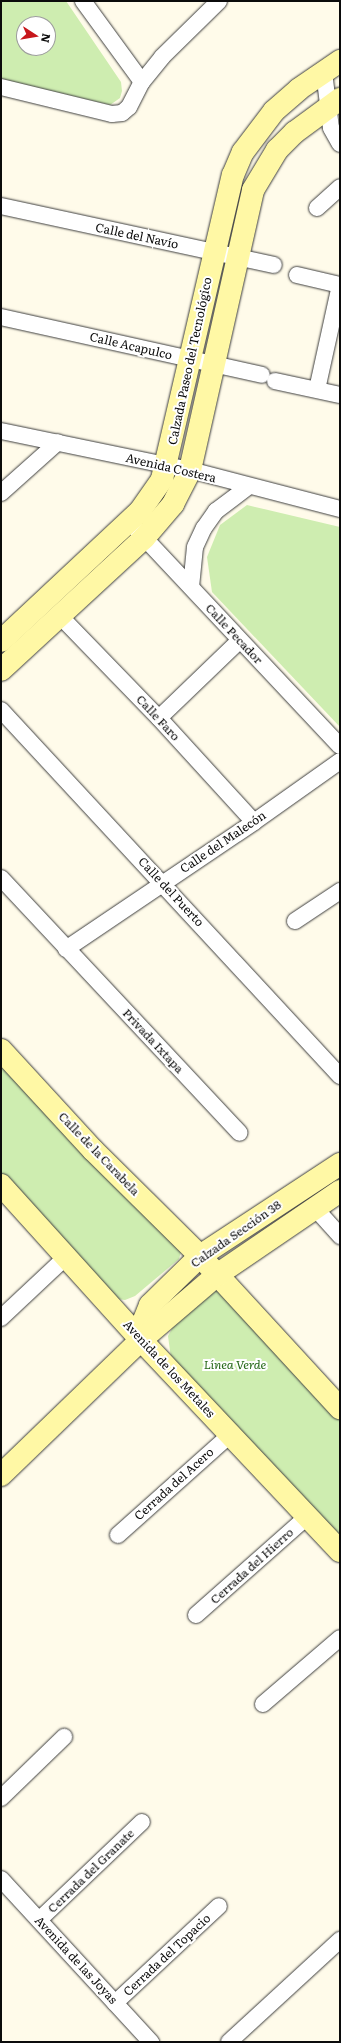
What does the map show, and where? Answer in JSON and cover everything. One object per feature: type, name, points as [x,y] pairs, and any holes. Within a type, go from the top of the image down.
[{"type":"street","points":[[83,1],[142,82]]},
{"type":"street","points":[[1,87],[112,114],[122,113],[129,107],[142,82],[167,52],[218,1]]},
{"type":"street","points":[[332,67],[334,103],[331,128],[340,144]]},
{"type":"street","name":"Calzada Paseo del Tecnológico","points":[[1,641],[129,521],[152,495],[167,466],[192,360],[225,203],[243,152],[274,111],[332,67]]},
{"type":"street","name":"Calzada Paseo del Tecnológico","points":[[1,670],[144,538],[173,504],[190,470],[253,190],[263,171],[277,150],[295,132],[334,103]]},
{"type":"street","points":[[317,208],[340,187]]},
{"type":"street","name":"Calle del Navío","points":[[1,206],[274,265]]},
{"type":"street","points":[[297,275],[340,285],[317,390]]},
{"type":"street","name":"Calle Acapulco","points":[[1,317],[340,395]]},
{"type":"street","name":"Avenida Costera","points":[[1,431],[190,470],[248,487],[340,509]]},
{"type":"street","points":[[1,493],[58,442]]},
{"type":"street","points":[[191,587],[194,553],[204,528],[216,511],[248,487]]},
{"type":"street","name":"Calle Pecador","points":[[129,521],[239,641],[340,746]]},
{"type":"street","name":"Calle Faro","points":[[60,616],[159,718],[254,822]]},
{"type":"street","points":[[159,718],[239,641]]},
{"type":"street","name":"Calle del Puerto","points":[[1,710],[163,883],[340,1076]]},
{"type":"street","name":"Calle del Malecón","points":[[66,948],[254,822],[340,761]]},
{"type":"street","name":"Privada Ixtapa","points":[[1,878],[240,1133]]},
{"type":"street","points":[[294,921],[340,890]]},
{"type":"street","name":"Calle de la Carabela","points":[[1,1050],[93,1150],[200,1256],[340,1408]]},
{"type":"street","name":"Calzada Sección 38","points":[[141,1340],[144,1320],[150,1305],[200,1256],[340,1164]]},
{"type":"street","name":"Avenida de los Metales","points":[[1,1185],[67,1256],[141,1340],[340,1551]]},
{"type":"street","name":"Calzada Sección 38","points":[[1,1475],[141,1340],[217,1275],[340,1191]]},
{"type":"street","points":[[315,1208],[340,1236]]},
{"type":"street","points":[[1,1318],[67,1256]]},
{"type":"street","name":"Cerrada del Acero","points":[[118,1535],[231,1434]]},
{"type":"street","name":"Cerrada del Hierro","points":[[196,1615],[308,1516]]},
{"type":"street","points":[[263,1704],[340,1638]]},
{"type":"street","points":[[1,1798],[64,1737]]},
{"type":"street","name":"Cerrada del Granate","points":[[39,1920],[142,1822]]},
{"type":"street","name":"Avenida de las Joyas","points":[[1,1879],[150,2042]]},
{"type":"street","name":"Cerrada del Topacio","points":[[115,2003],[219,1906]]},
{"type":"street","points":[[229,2042],[340,1940]]},
{"type":"green space","points":[[1,1],[66,1],[121,82],[122,91],[120,98],[110,105],[1,79]]},
{"type":"green space","points":[[247,505],[340,527],[340,727],[212,592],[207,557],[220,525]]},
{"type":"green space","points":[[1,1059],[181,1252],[179,1259],[135,1296],[125,1300],[118,1299],[1,1177]]},
{"type":"green space","name":"Línea Verde","points":[[217,1282],[340,1415],[340,1540],[171,1358],[168,1336],[174,1325]]}]
